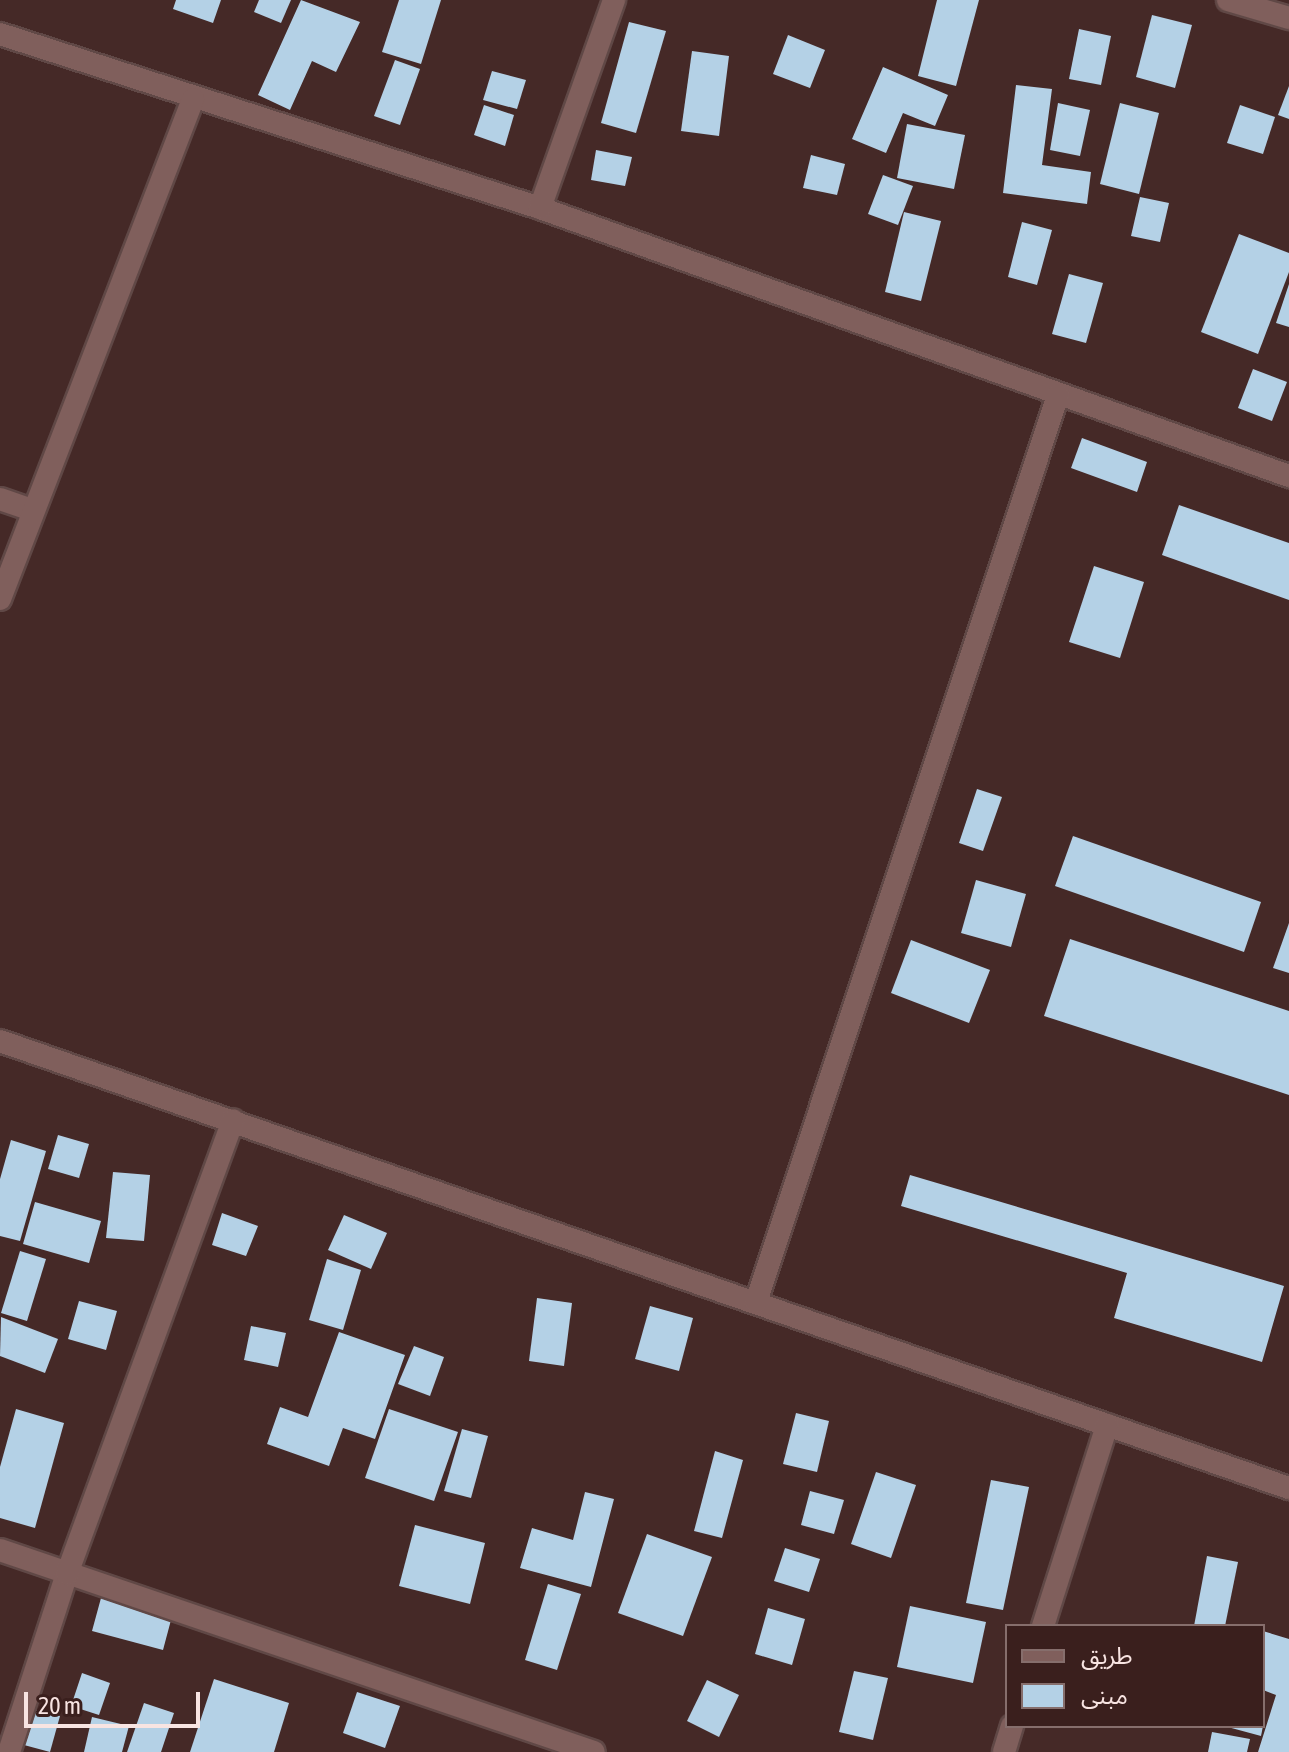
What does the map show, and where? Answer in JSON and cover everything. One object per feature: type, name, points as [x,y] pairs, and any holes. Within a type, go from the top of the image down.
[{"type":"street","points":[[540,208],[614,0]]},
{"type":"street","points":[[1228,0],[1289,18]]},
{"type":"street","points":[[0,34],[193,99],[540,208],[1289,476]]},
{"type":"street","points":[[0,599],[193,99]]},
{"type":"street","points":[[756,1302],[1058,395]]},
{"type":"street","points":[[0,499],[32,510]]},
{"type":"street","points":[[0,1041],[1289,1488]]},
{"type":"street","points":[[9,1752],[67,1574],[233,1120]]},
{"type":"street","points":[[1044,1624],[1107,1425]]},
{"type":"street","points":[[0,1550],[594,1752]]},
{"type":"street","points":[[1004,1752],[1011,1728]]},
{"type":"building","points":[[176,0],[221,0],[213,23],[173,9]]},
{"type":"building","points":[[259,0],[291,0],[281,23],[254,12]]},
{"type":"building","points":[[301,0],[360,22],[336,72],[312,61],[290,110],[258,95]]},
{"type":"building","points":[[399,0],[441,0],[421,64],[382,52]]},
{"type":"building","points":[[937,0],[979,0],[956,86],[918,76]]},
{"type":"building","points":[[1152,15],[1192,25],[1175,88],[1136,77]]},
{"type":"building","points":[[629,22],[666,31],[636,133],[601,123]]},
{"type":"building","points":[[1079,29],[1111,36],[1101,85],[1069,79]]},
{"type":"building","points":[[788,35],[825,50],[810,88],[773,74]]},
{"type":"building","points":[[692,51],[729,56],[719,136],[681,131]]},
{"type":"building","points":[[395,60],[420,69],[400,125],[374,116]]},
{"type":"building","points":[[883,67],[948,95],[935,126],[903,113],[886,153],[852,139]]},
{"type":"building","points":[[492,71],[526,80],[517,109],[483,100]]},
{"type":"building","points":[[1016,85],[1052,89],[1042,165],[1091,172],[1087,204],[1003,193]]},
{"type":"building","points":[[1289,86],[1289,119],[1278,115]]},
{"type":"building","points":[[1058,103],[1090,110],[1080,156],[1050,150]]},
{"type":"building","points":[[1120,103],[1159,113],[1139,194],[1100,184]]},
{"type":"building","points":[[484,105],[514,115],[505,146],[474,135]]},
{"type":"building","points":[[1240,105],[1275,117],[1263,154],[1227,143]]},
{"type":"building","points":[[907,124],[965,135],[954,189],[897,178]]},
{"type":"building","points":[[596,150],[632,157],[625,186],[591,180]]},
{"type":"building","points":[[811,155],[845,164],[837,195],[803,188]]},
{"type":"building","points":[[883,175],[913,186],[898,225],[868,214]]},
{"type":"building","points":[[1140,197],[1169,203],[1160,242],[1131,236]]},
{"type":"building","points":[[904,212],[941,221],[921,301],[885,292]]},
{"type":"building","points":[[1022,222],[1052,230],[1037,285],[1008,277]]},
{"type":"building","points":[[1239,234],[1289,253],[1289,272],[1258,354],[1201,332]]},
{"type":"building","points":[[1069,274],[1103,283],[1086,343],[1052,334]]},
{"type":"building","points":[[1289,284],[1289,327],[1276,323]]},
{"type":"building","points":[[1253,369],[1287,382],[1272,421],[1238,408]]},
{"type":"building","points":[[1082,438],[1147,462],[1137,492],[1071,468]]},
{"type":"building","points":[[1179,505],[1289,543],[1289,600],[1162,555]]},
{"type":"building","points":[[1094,566],[1144,582],[1120,658],[1069,642]]},
{"type":"building","points":[[977,789],[1002,797],[983,851],[959,843]]},
{"type":"building","points":[[1073,836],[1261,902],[1244,952],[1055,886]]},
{"type":"building","points":[[976,880],[1026,894],[1011,947],[961,933]]},
{"type":"building","points":[[1289,923],[1289,973],[1273,968]]},
{"type":"building","points":[[1070,939],[1289,1011],[1289,1095],[1044,1016]]},
{"type":"building","points":[[911,940],[990,970],[969,1023],[891,993]]},
{"type":"building","points":[[58,1135],[89,1144],[79,1178],[48,1169]]},
{"type":"building","points":[[11,1140],[46,1151],[20,1241],[0,1236],[0,1179]]},
{"type":"building","points":[[113,1172],[150,1175],[144,1241],[106,1238]]},
{"type":"building","points":[[910,1175],[1284,1286],[1262,1362],[1114,1318],[1127,1273],[901,1206]]},
{"type":"building","points":[[35,1202],[101,1221],[89,1263],[23,1244]]},
{"type":"building","points":[[222,1213],[258,1226],[246,1256],[212,1245]]},
{"type":"building","points":[[344,1215],[387,1233],[371,1269],[328,1250]]},
{"type":"building","points":[[20,1251],[46,1259],[27,1321],[1,1313]]},
{"type":"building","points":[[327,1259],[361,1270],[343,1330],[309,1320]]},
{"type":"building","points":[[537,1298],[572,1303],[564,1366],[529,1361]]},
{"type":"building","points":[[79,1301],[117,1311],[106,1350],[68,1339]]},
{"type":"building","points":[[650,1306],[693,1318],[679,1371],[635,1359]]},
{"type":"building","points":[[1,1317],[58,1339],[45,1373],[0,1356]]},
{"type":"building","points":[[251,1326],[286,1333],[278,1367],[244,1360]]},
{"type":"building","points":[[339,1332],[405,1355],[375,1439],[343,1428],[329,1466],[267,1444],[280,1407],[308,1417]]},
{"type":"building","points":[[414,1346],[444,1357],[430,1396],[398,1384]]},
{"type":"building","points":[[16,1409],[64,1423],[35,1528],[0,1518],[0,1467]]},
{"type":"building","points":[[389,1409],[458,1432],[434,1501],[365,1478]]},
{"type":"building","points":[[796,1413],[829,1421],[817,1472],[783,1464]]},
{"type":"building","points":[[462,1429],[488,1436],[471,1498],[444,1491]]},
{"type":"building","points":[[715,1451],[743,1460],[722,1538],[694,1531]]},
{"type":"building","points":[[876,1472],[916,1485],[891,1558],[851,1544]]},
{"type":"building","points":[[991,1480],[1029,1487],[1003,1610],[966,1603]]},
{"type":"building","points":[[810,1491],[844,1500],[834,1534],[801,1525]]},
{"type":"building","points":[[585,1492],[614,1499],[591,1587],[520,1568],[532,1528],[573,1540]]},
{"type":"building","points":[[415,1525],[485,1543],[470,1604],[399,1586]]},
{"type":"building","points":[[647,1534],[712,1557],[683,1636],[618,1613]]},
{"type":"building","points":[[785,1548],[820,1559],[809,1592],[774,1581]]},
{"type":"building","points":[[1207,1556],[1238,1562],[1225,1624],[1194,1624]]},
{"type":"building","points":[[548,1584],[581,1594],[557,1670],[525,1660]]},
{"type":"building","points":[[104,1587],[175,1605],[163,1650],[92,1631]]},
{"type":"building","points":[[910,1606],[986,1622],[973,1683],[897,1667]]},
{"type":"building","points":[[768,1608],[805,1619],[792,1665],[755,1654]]},
{"type":"building","points":[[1265,1632],[1289,1639],[1289,1752],[1258,1752],[1276,1695],[1265,1691]]},
{"type":"building","points":[[854,1671],[888,1678],[873,1740],[839,1732]]},
{"type":"building","points":[[82,1673],[110,1683],[99,1715],[71,1706]]},
{"type":"building","points":[[214,1679],[289,1703],[274,1752],[190,1752]]},
{"type":"building","points":[[707,1680],[739,1695],[719,1737],[687,1721]]},
{"type":"building","points":[[357,1692],[400,1706],[385,1748],[343,1733]]},
{"type":"building","points":[[144,1703],[174,1713],[161,1752],[127,1752]]},
{"type":"building","points":[[33,1709],[60,1716],[50,1752],[24,1745]]},
{"type":"building","points":[[92,1717],[129,1726],[122,1752],[84,1752]]},
{"type":"building","points":[[1231,1728],[1263,1728],[1261,1736]]},
{"type":"building","points":[[1212,1732],[1250,1739],[1247,1752],[1208,1752]]}]
